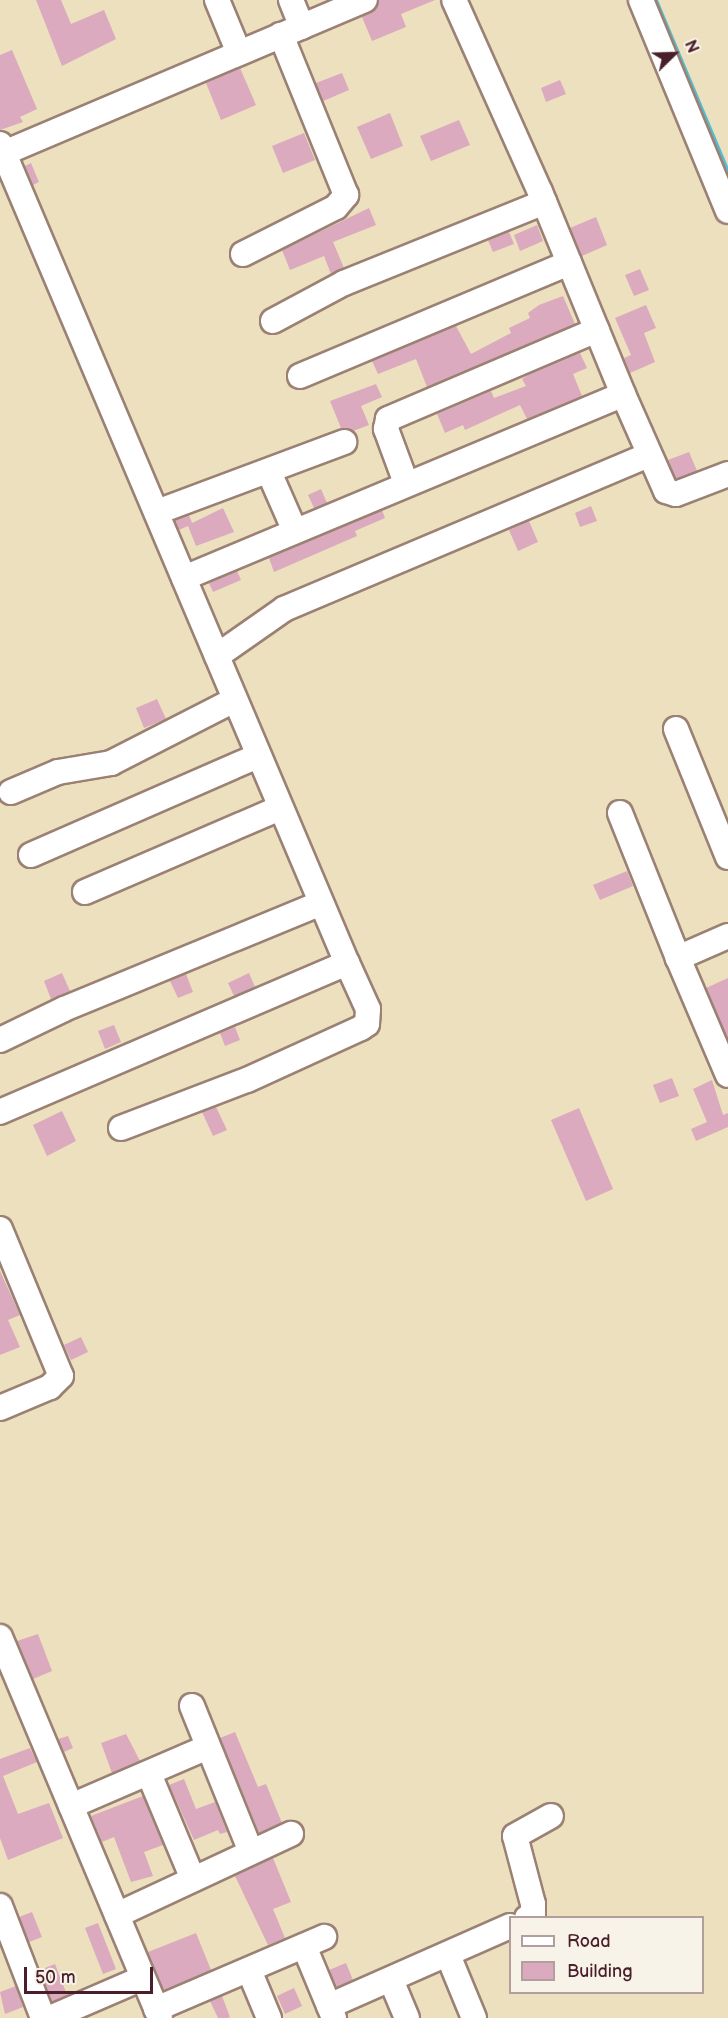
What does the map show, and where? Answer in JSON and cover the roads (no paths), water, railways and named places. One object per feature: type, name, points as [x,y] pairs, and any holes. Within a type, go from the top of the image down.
[{"type":"street","points":[[217,0],[239,53]]},
{"type":"street","points":[[243,254],[336,207],[346,195],[291,31],[291,0]]},
{"type":"street","points":[[121,1128],[247,1080],[361,1029],[367,1024],[368,1009],[234,700],[157,512],[2,148],[365,0]]},
{"type":"street","points":[[454,0],[544,201],[662,485],[671,493],[728,474]]},
{"type":"street","points":[[641,0],[725,195]]},
{"type":"street","points":[[273,321],[344,283],[544,201]]},
{"type":"street","points":[[300,376],[569,263]]},
{"type":"street","points":[[406,483],[386,429],[388,419],[597,330]]},
{"type":"street","points":[[184,578],[294,529],[623,394]]},
{"type":"street","points":[[157,512],[269,472],[344,442]]},
{"type":"street","points":[[217,656],[284,609],[649,455]]},
{"type":"street","points":[[269,472],[294,529]]},
{"type":"street","points":[[11,792],[58,772],[111,763],[234,700]]},
{"type":"street","points":[[676,729],[728,857]]},
{"type":"street","points":[[31,855],[258,756]]},
{"type":"street","points":[[85,892],[280,808]]},
{"type":"street","points":[[620,813],[728,1075]]},
{"type":"street","points":[[0,1040],[64,1009],[321,903]]},
{"type":"street","points":[[678,958],[728,936]]},
{"type":"street","points":[[0,1112],[347,963]]},
{"type":"street","points":[[0,1229],[61,1376],[50,1387],[2,1402]]},
{"type":"street","points":[[3,1652],[71,1806],[158,2014],[314,1941],[332,2012],[392,1980],[509,1926]]},
{"type":"street","points":[[192,1706],[251,1852]]},
{"type":"street","points":[[71,1806],[208,1748]]},
{"type":"street","points":[[149,1774],[193,1879]]},
{"type":"street","points":[[529,1916],[532,1914],[533,1904],[515,1836],[551,1816]]},
{"type":"street","points":[[117,1915],[291,1834]]},
{"type":"street","points":[[0,1906],[43,2018]]},
{"type":"street","points":[[448,1955],[474,2018]]},
{"type":"street","points":[[249,1970],[269,2018]]},
{"type":"street","points":[[50,2018],[143,1978]]},
{"type":"street","points":[[392,1980],[407,2018]]},
{"type":"waterway","points":[[655,0],[728,174]]}]
